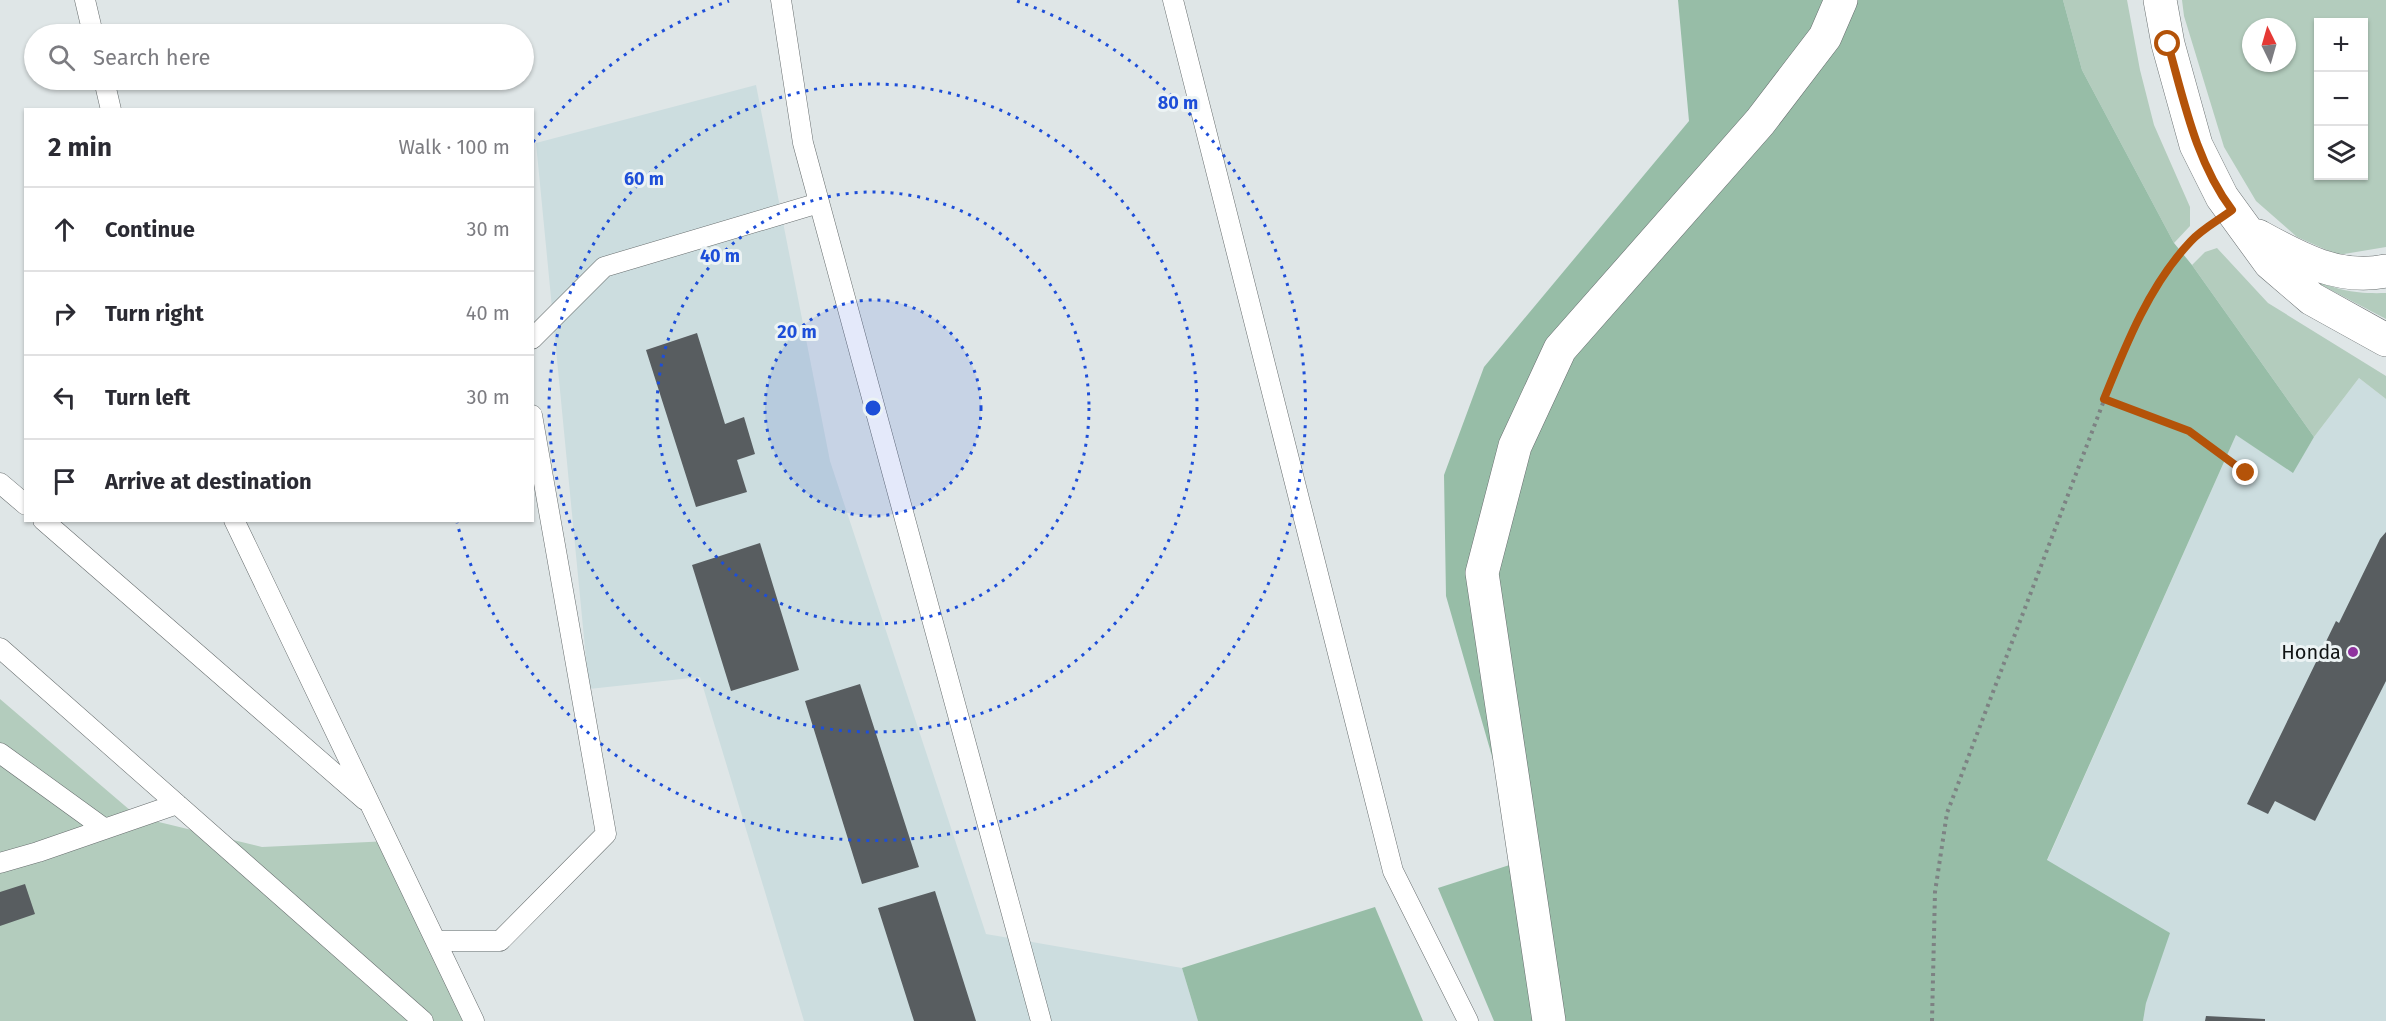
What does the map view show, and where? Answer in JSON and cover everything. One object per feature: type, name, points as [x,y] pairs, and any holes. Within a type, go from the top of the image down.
[{"type":"street","points":[[1549,1021],[1482,573],[1515,446],[1560,349],[1760,122],[1825,37],[1841,0]]},
{"type":"street","points":[[2160,0],[2168,44],[2196,145],[2222,197],[2270,263],[2312,299],[2386,340]]},
{"type":"street","points":[[2240,220],[2326,270],[2372,274],[2386,271]]},
{"type":"lane","points":[[85,0],[91,24]]},
{"type":"lane","points":[[781,0],[803,142],[1041,1021]]},
{"type":"lane","points":[[1173,0],[1393,871],[1468,1021]]},
{"type":"lane","points":[[106,90],[111,108]]},
{"type":"lane","points":[[534,337],[604,267],[819,203]]},
{"type":"lane","points":[[437,941],[500,941],[606,834],[534,426]]},
{"type":"lane","points":[[0,483],[24,503]]},
{"type":"lane","points":[[46,522],[372,806]]},
{"type":"lane","points":[[235,522],[474,1021]]},
{"type":"lane","points":[[0,648],[423,1021]]},
{"type":"lane","points":[[0,753],[105,829]]},
{"type":"lane","points":[[0,863],[177,804]]},
{"type":"path","points":[[1932,1021],[1935,892],[1947,813],[2104,399],[2122,353],[2154,290],[2192,240],[2240,220]]},
{"type":"path","points":[[2104,399],[2189,431],[2246,473]]},
{"type":"shaded area","points":[[756,85],[830,461],[986,934],[1182,968],[1198,1021],[804,1021],[700,677],[589,689],[536,143]]},
{"type":"shaded area","points":[[2359,378],[2386,399],[2386,1021],[2143,1021],[2146,1003],[2047,861],[2236,435],[2293,472],[2314,437]]},
{"type":"green space","points":[[1678,0],[2063,0],[2082,70],[2174,243],[2314,437],[2293,473],[2236,435],[2047,860],[2170,933],[2146,1003],[2143,1021],[1494,1021],[1438,888],[1522,861],[1446,596],[1444,475],[1484,367],[1689,121]]},
{"type":"green space","points":[[2063,0],[2127,0],[2140,70],[2154,125],[2190,207],[2190,226],[2174,243],[2082,70]]},
{"type":"green space","points":[[2182,0],[2386,0],[2386,247],[2338,255],[2297,237],[2256,201],[2224,147],[2184,16]]},
{"type":"green space","points":[[2217,248],[2268,303],[2386,376],[2386,399],[2359,378],[2314,437],[2192,265],[2205,252]]},
{"type":"green space","points":[[2308,278],[2346,290],[2386,293],[2386,319]]},
{"type":"green space","points":[[0,699],[138,817],[262,847],[390,841],[478,1021],[0,1021]]},
{"type":"green space","points":[[1375,907],[1423,1021],[1198,1021],[1182,968]]},
{"type":"building","points":[[697,333],[725,424],[744,417],[755,454],[737,460],[747,492],[696,507],[646,350]]},
{"type":"building","name":"Honda","points":[[2386,532],[2386,681],[2315,821],[2275,801],[2268,814],[2247,804],[2336,621],[2339,623],[2380,539]]},
{"type":"building","points":[[760,543],[799,670],[731,691],[692,565]]},
{"type":"building","points":[[860,684],[919,867],[862,884],[805,701]]},
{"type":"building","points":[[25,884],[35,914],[0,926],[0,892]]},
{"type":"building","points":[[935,891],[976,1021],[914,1021],[878,908]]},
{"type":"building","points":[[2206,1016],[2265,1019],[2265,1021],[2205,1021]]},
{"type":"place","name":"Honda","points":[[2353,652]]},
{"type":"route","points":[[2168,44],[2196,145],[2222,197],[2232,210],[2192,240],[2154,290],[2122,353],[2104,399],[2189,431],[2246,473]]}]
